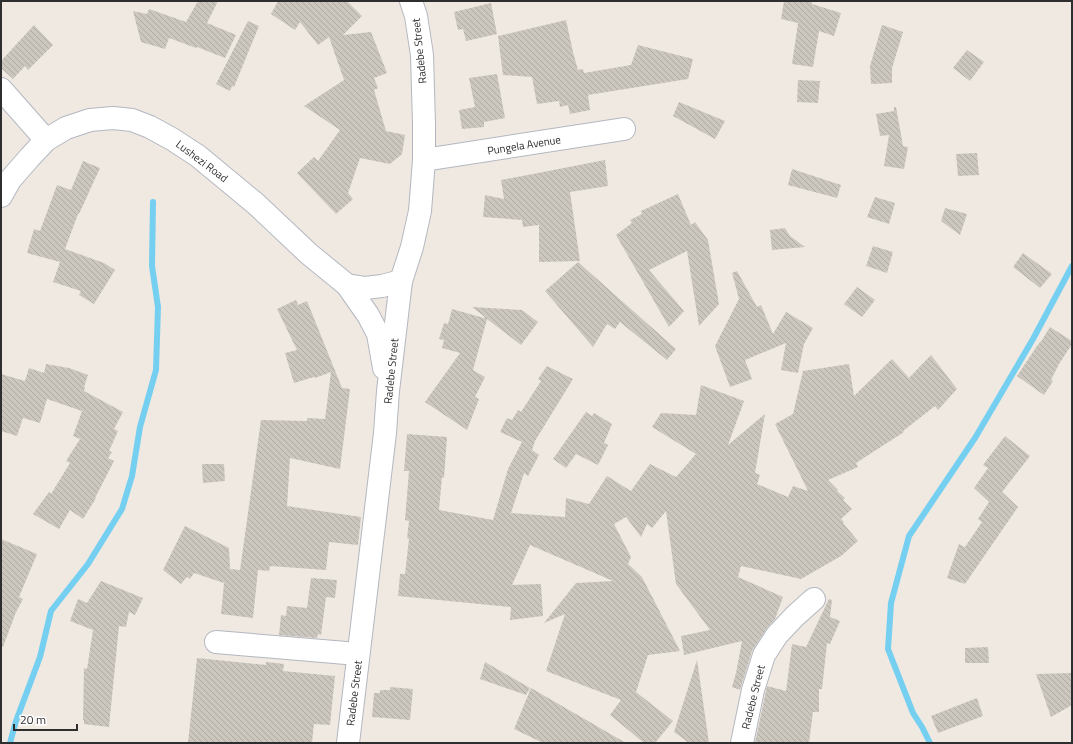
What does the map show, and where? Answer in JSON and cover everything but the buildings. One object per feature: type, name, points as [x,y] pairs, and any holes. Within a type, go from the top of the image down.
[{"type":"street","name":"Radebe Street","points":[[348,743],[385,433],[388,391],[401,281],[412,247],[420,212],[424,160],[422,56],[416,16],[411,1]]},
{"type":"street","points":[[1,89],[46,140]]},
{"type":"street","name":"Lushezi Road","points":[[1,196],[10,180],[46,140],[66,128],[90,120],[113,118],[132,120],[150,127],[178,143],[214,168],[256,204],[309,254],[347,285],[368,315],[378,334],[388,391]]},
{"type":"street","name":"Pungela Avenue","points":[[424,160],[624,130]]},
{"type":"street","points":[[347,285],[365,288],[382,286],[401,281]]},
{"type":"street","name":"Radebe Street","points":[[742,743],[753,690],[764,655],[777,635],[814,599]]},
{"type":"street","points":[[216,642],[358,654]]},
{"type":"waterway","points":[[10,743],[16,721],[40,657],[51,611],[88,564],[122,509],[132,476],[140,427],[156,370],[158,307],[152,266],[153,202]]},
{"type":"waterway","points":[[930,743],[913,713],[888,649],[891,603],[909,536],[975,438],[1033,339],[1072,266]]}]
